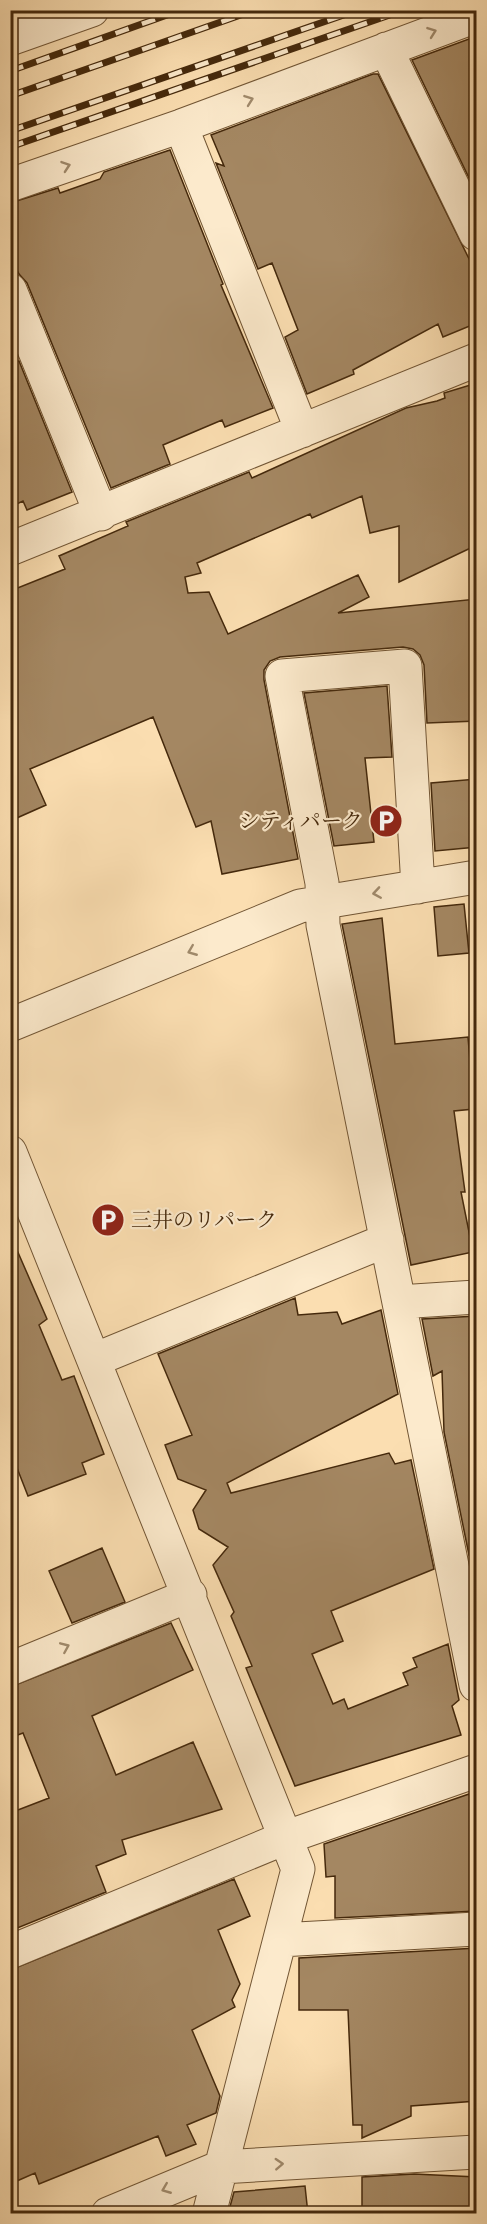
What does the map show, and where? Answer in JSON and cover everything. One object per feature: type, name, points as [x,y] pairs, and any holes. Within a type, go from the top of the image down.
[{"type":"street","points":[[10,39],[92,10]]},
{"type":"street","points":[[10,185],[181,126],[477,16]]},
{"type":"street","points":[[386,49],[477,234]]},
{"type":"street","points":[[181,126],[302,431]]},
{"type":"street","points":[[10,290],[101,514]]},
{"type":"street","points":[[10,549],[477,360]]},
{"type":"street","points":[[418,887],[405,666],[282,676],[322,883],[323,925],[477,1685]]},
{"type":"street","points":[[10,1025],[300,906],[477,877]]},
{"type":"street","points":[[10,1152],[190,1594],[298,1869],[209,2214]]},
{"type":"street","points":[[94,1360],[387,1240]]},
{"type":"street","points":[[399,1302],[477,1297]]},
{"type":"street","points":[[10,1669],[190,1594]]},
{"type":"street","points":[[10,1952],[287,1837],[477,1771]]},
{"type":"street","points":[[279,1940],[477,1929]]},
{"type":"street","points":[[108,2214],[220,2167],[477,2152]]},
{"type":"building","points":[[477,36],[477,182],[472,184],[412,60]]},
{"type":"building","points":[[378,74],[477,275],[477,323],[443,337],[438,324],[353,370],[354,374],[307,394],[285,337],[298,330],[272,263],[258,269],[216,163],[224,166],[211,135]]},
{"type":"building","points":[[170,150],[223,284],[221,285],[273,408],[225,427],[222,420],[163,445],[170,464],[111,488],[27,283],[19,274],[10,255],[10,203],[58,188],[60,193],[100,179],[104,172]]},
{"type":"building","points":[[19,361],[72,492],[27,510],[23,501],[10,507],[10,364]]},
{"type":"building","points":[[477,383],[477,545],[399,582],[399,526],[370,533],[362,496],[312,518],[310,514],[197,563],[201,573],[185,577],[188,593],[209,592],[228,634],[358,575],[369,597],[338,613],[477,599],[477,721],[427,723],[424,665],[420,655],[413,649],[403,647],[280,657],[270,661],[264,670],[264,680],[298,859],[222,874],[211,821],[196,827],[153,717],[30,769],[46,805],[10,821],[10,591],[65,569],[59,556],[128,526],[126,522],[249,472],[252,478],[406,408],[437,401],[445,398],[444,393]]},
{"type":"building","points":[[387,686],[392,757],[365,758],[374,842],[334,846],[304,693]]},
{"type":"building","points":[[477,779],[477,847],[435,851],[431,783]]},
{"type":"building","points":[[464,904],[469,953],[438,956],[434,907]]},
{"type":"building","points":[[382,918],[395,1044],[468,1037],[474,1109],[454,1111],[465,1192],[461,1192],[473,1252],[411,1265],[342,924]]},
{"type":"building","points":[[10,1234],[47,1319],[39,1325],[62,1380],[74,1376],[104,1454],[82,1463],[86,1474],[28,1496],[10,1450]]},
{"type":"building","points":[[295,1298],[298,1315],[337,1312],[342,1324],[381,1310],[398,1394],[227,1483],[231,1493],[389,1453],[395,1464],[411,1460],[434,1569],[331,1611],[343,1641],[312,1654],[333,1704],[344,1699],[348,1709],[408,1685],[403,1673],[417,1667],[413,1658],[448,1644],[459,1700],[452,1706],[461,1735],[295,1786],[246,1668],[252,1666],[231,1616],[234,1612],[213,1565],[228,1547],[199,1529],[193,1510],[206,1490],[178,1479],[165,1445],[192,1435],[158,1354]]},
{"type":"building","points":[[477,1316],[477,1552],[469,1555],[444,1432],[442,1371],[433,1376],[422,1319]]},
{"type":"building","points":[[102,1548],[125,1602],[72,1623],[49,1571]]},
{"type":"building","points":[[171,1623],[193,1670],[92,1716],[116,1775],[193,1742],[222,1809],[122,1840],[126,1854],[96,1866],[106,1892],[10,1931],[10,1813],[49,1798],[23,1733],[10,1738],[10,1687]]},
{"type":"building","points":[[469,1794],[477,1816],[477,1911],[335,1918],[335,1876],[326,1877],[324,1844]]},
{"type":"building","points":[[234,1879],[250,1916],[218,1930],[240,1984],[232,2000],[235,2007],[192,2030],[220,2096],[216,2113],[187,2125],[196,2144],[166,2156],[158,2136],[39,2184],[35,2173],[10,2184],[10,1970]]},
{"type":"building","points":[[477,1948],[477,2101],[411,2106],[411,2116],[362,2138],[362,2125],[353,2125],[348,2010],[299,2010],[299,1958]]},
{"type":"building","points":[[414,2174],[477,2177],[477,2214],[362,2214],[362,2177]]},
{"type":"building","points":[[305,2186],[308,2214],[228,2214],[234,2192]]},
{"type":"railway","points":[[10,71],[181,10]]},
{"type":"railway","points":[[10,96],[255,10]]},
{"type":"railway","points":[[10,131],[358,10]]},
{"type":"railway","points":[[10,147],[404,10]]},
{"type":"place","name":"シティパーク","points":[[386,821]]},
{"type":"place","name":"三井のリパーク","points":[[108,1220]]}]
